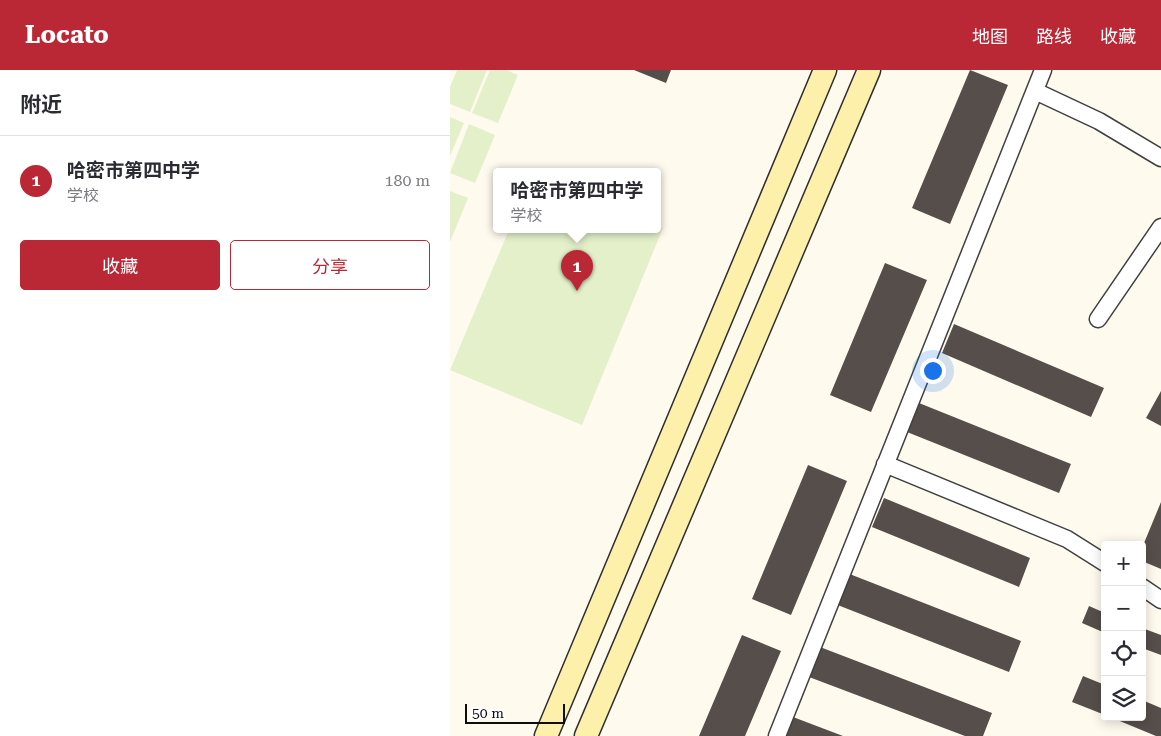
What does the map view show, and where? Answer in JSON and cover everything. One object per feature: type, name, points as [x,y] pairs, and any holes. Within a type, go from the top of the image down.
[{"type":"main road","points":[[546,736],[825,70]]},
{"type":"main road","points":[[586,736],[869,70]]},
{"type":"street","points":[[776,736],[1043,70]]},
{"type":"street","points":[[1035,90],[1099,121],[1161,158]]},
{"type":"street","points":[[1098,319],[1161,227]]},
{"type":"street","points":[[886,464],[1067,539],[1101,560]]},
{"type":"street","points":[[1146,590],[1161,600]]},
{"type":"green space","points":[[457,70],[487,70],[470,112],[450,104],[450,87]]},
{"type":"green space","points":[[490,70],[506,70],[518,75],[498,123],[472,113]]},
{"type":"green space","points":[[450,117],[464,123],[450,156]]},
{"type":"green space","points":[[469,124],[495,135],[475,183],[450,173]]},
{"type":"green space","points":[[450,191],[468,198],[450,242]]},
{"type":"green space","points":[[508,233],[661,233],[582,425],[450,370]]},
{"type":"building","points":[[634,70],[671,70],[666,83]]},
{"type":"building","points":[[970,70],[1008,85],[950,224],[912,208]]},
{"type":"building","points":[[885,263],[927,280],[871,412],[830,395]]},
{"type":"building","points":[[954,324],[1104,388],[1091,417],[942,353]]},
{"type":"building","points":[[1161,391],[1161,426],[1146,418]]},
{"type":"building","points":[[919,403],[1071,464],[1059,493],[907,432]]},
{"type":"building","points":[[808,465],[847,481],[791,615],[752,599]]},
{"type":"building","points":[[884,498],[1030,558],[1019,587],[872,527]]},
{"type":"building","points":[[1161,502],[1161,569],[1146,563],[1145,541]]},
{"type":"building","points":[[847,573],[1021,641],[1009,672],[835,604]]},
{"type":"building","points":[[1089,606],[1101,611],[1101,631],[1082,623]]},
{"type":"building","points":[[1146,629],[1161,635],[1161,655],[1146,649]]},
{"type":"building","points":[[742,635],[781,651],[745,736],[699,736]]},
{"type":"building","points":[[820,647],[992,713],[983,736],[965,736],[809,677]]},
{"type":"building","points":[[1083,676],[1101,683],[1101,713],[1072,702]]},
{"type":"building","points":[[1146,702],[1161,708],[1161,736],[1156,736],[1120,721],[1146,721]]},
{"type":"building","points":[[793,717],[843,736],[786,736]]},
{"type":"place","name":"哈密市第四中学","points":[[577,291]]}]
